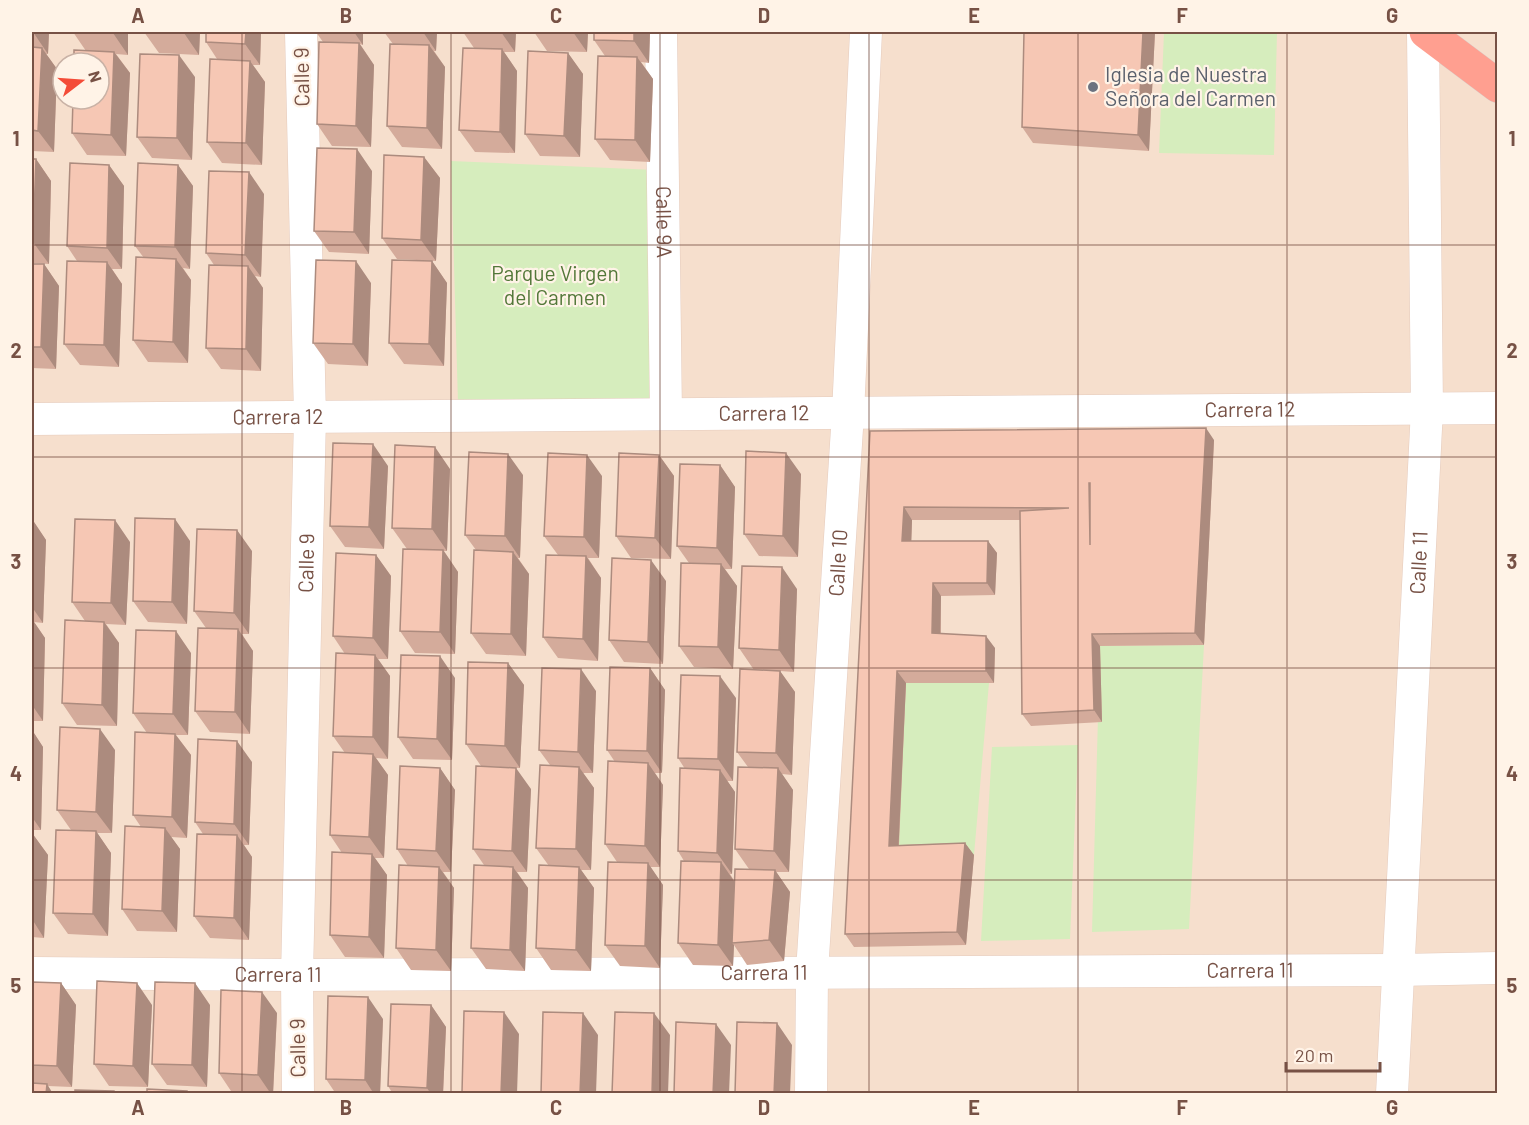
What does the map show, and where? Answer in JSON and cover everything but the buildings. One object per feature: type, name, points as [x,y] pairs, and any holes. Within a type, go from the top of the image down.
[{"type":"highway","points":[[1425,32],[1497,86]]},
{"type":"street","name":"Calle 9","points":[[298,1094],[297,975],[310,417],[301,32]]},
{"type":"street","name":"Calle 9A","points":[[662,32],[666,414]]},
{"type":"street","name":"Calle 10","points":[[811,1094],[812,972],[848,413],[866,32]]},
{"type":"street","name":"Calle 11","points":[[1392,1094],[1427,409],[1425,32]]},
{"type":"street","name":"Carrera 12","points":[[32,419],[1497,408]]},
{"type":"street","name":"Carrera 11","points":[[32,973],[297,975],[1497,968]]},
{"type":"shaded area","points":[[32,32],[1497,32],[1497,1093],[32,1093]]},
{"type":"green space","points":[[1164,32],[1277,32],[1274,155],[1159,153]]},
{"type":"green space","name":"Parque Virgen del Carmen","points":[[451,161],[655,170],[655,402],[458,403]]},
{"type":"green space","points":[[1204,645],[1189,929],[1092,932],[1100,646]]},
{"type":"green space","points":[[906,683],[989,683],[974,855],[898,858]]},
{"type":"green space","points":[[1078,745],[1070,939],[981,941],[992,747]]},
{"type":"place","name":"Iglesia de Nuestra Señora del Carmen","points":[[1093,87]]}]
